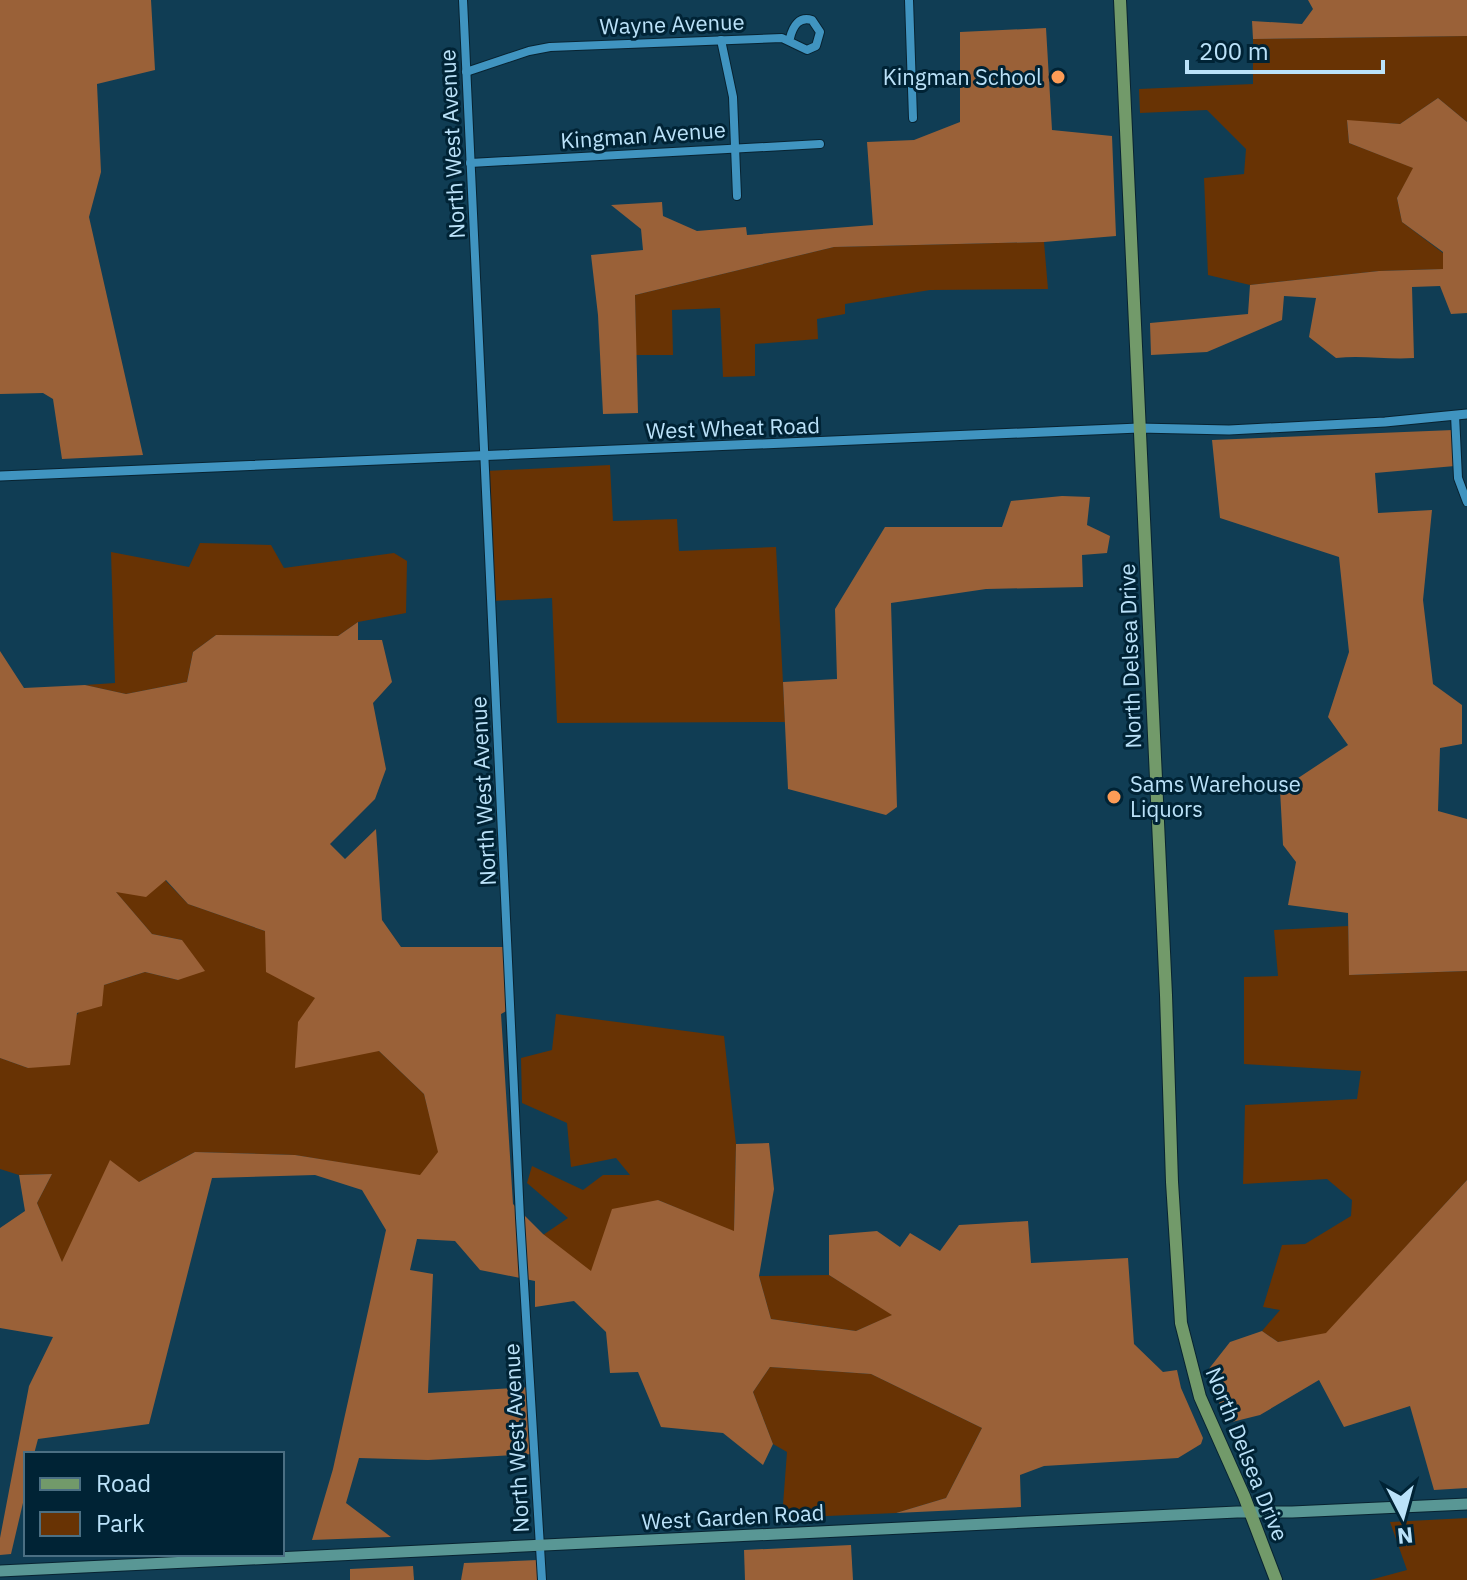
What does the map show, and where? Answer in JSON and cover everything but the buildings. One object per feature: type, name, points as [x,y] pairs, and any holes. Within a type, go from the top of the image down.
[{"type":"main road","name":"North Delsea Drive","points":[[1120,0],[1172,1182],[1181,1323],[1200,1397],[1276,1580]]},
{"type":"main road","name":"West Garden Road","points":[[0,1571],[1467,1504]]},
{"type":"street","name":"North West Avenue","points":[[463,0],[519,1186],[542,1580]]},
{"type":"street","points":[[909,0],[913,118]]},
{"type":"street","name":"Wayne Avenue","points":[[466,72],[550,47],[782,38],[807,50],[816,46],[820,32],[812,20],[804,19],[796,23],[790,38]]},
{"type":"street","points":[[721,40],[732,85],[737,196]]},
{"type":"street","name":"Kingman Avenue","points":[[470,163],[820,144]]},
{"type":"street","name":"West Wheat Road","points":[[0,476],[1139,428],[1229,430],[1385,422],[1467,414]]},
{"type":"street","points":[[1455,415],[1458,478],[1467,502]]},
{"type":"green space","points":[[1467,36],[1467,122],[1438,98],[1400,124],[1347,121],[1349,143],[1414,168],[1397,198],[1402,222],[1443,253],[1443,269],[1379,271],[1250,285],[1208,275],[1204,178],[1244,174],[1246,149],[1207,110],[1140,113],[1139,89],[1253,84],[1253,39]]},
{"type":"green space","points":[[1044,242],[1048,289],[930,290],[845,304],[845,314],[817,319],[818,339],[755,344],[755,376],[723,377],[720,308],[672,310],[673,355],[636,355],[635,295],[834,247]]},
{"type":"green space","points":[[610,465],[613,521],[677,519],[679,551],[776,547],[785,722],[557,723],[552,598],[492,601],[486,471]]},
{"type":"green space","points":[[200,543],[271,545],[284,568],[394,553],[407,561],[406,613],[358,622],[338,636],[216,635],[193,652],[187,682],[126,694],[85,685],[115,683],[111,552],[189,567]]},
{"type":"green space","points":[[165,880],[188,904],[265,931],[315,998],[379,1051],[424,1094],[439,1152],[421,1176],[295,1155],[195,1152],[139,1182],[62,1263],[37,1203],[52,1174],[19,1175],[0,1169],[0,1058],[28,1068],[104,985],[145,972],[178,980],[182,940],[152,934],[115,891]]},
{"type":"green space","points":[[1348,926],[1350,975],[1467,971],[1467,1180],[1326,1334],[1278,1342],[1262,1331],[1280,1310],[1263,1307],[1282,1245],[1305,1244],[1351,1216],[1352,1200],[1327,1179],[1243,1184],[1245,1105],[1357,1099],[1361,1071],[1244,1064],[1244,977],[1278,976],[1274,930]]},
{"type":"green space","points":[[556,1014],[724,1036],[736,1144],[734,1232],[658,1200],[591,1272],[543,1235],[568,1218],[527,1183],[532,1166],[583,1190],[603,1175],[630,1175],[616,1158],[571,1167],[567,1123],[522,1103],[521,1058],[552,1050]]},
{"type":"green space","points":[[829,1275],[893,1315],[856,1331],[771,1319],[759,1276]]},
{"type":"green space","points":[[770,1367],[871,1374],[982,1428],[946,1498],[896,1513],[782,1518],[787,1452],[773,1444],[753,1392]]},
{"type":"green space","points":[[1467,1518],[1467,1580],[1370,1580],[1407,1570],[1390,1522]]},
{"type":"shaded area","points":[[0,0],[151,0],[155,70],[97,84],[101,172],[89,217],[143,455],[62,459],[53,399],[43,393],[0,394]]},
{"type":"shaded area","points":[[1308,0],[1467,0],[1467,36],[1253,39],[1252,21],[1302,24],[1313,9]]},
{"type":"shaded area","points":[[1046,28],[1052,130],[1112,136],[1116,236],[1044,242],[834,247],[635,295],[638,413],[603,414],[598,315],[591,255],[643,250],[641,229],[611,205],[662,202],[663,216],[697,231],[746,227],[747,235],[873,225],[867,142],[914,140],[960,122],[960,32]]},
{"type":"shaded area","points":[[1438,98],[1467,122],[1467,313],[1451,314],[1440,286],[1412,287],[1414,358],[1336,358],[1309,337],[1316,298],[1284,296],[1282,320],[1207,352],[1151,355],[1150,323],[1248,314],[1250,285],[1379,271],[1443,269],[1443,252],[1402,222],[1397,198],[1413,168],[1349,143],[1347,120],[1400,124]]},
{"type":"shaded area","points":[[1453,430],[1455,466],[1375,473],[1378,513],[1432,510],[1423,600],[1433,684],[1462,705],[1462,744],[1440,748],[1438,811],[1467,819],[1467,971],[1349,975],[1348,913],[1288,905],[1296,862],[1283,845],[1280,790],[1348,745],[1328,717],[1349,652],[1339,557],[1220,518],[1212,440]]},
{"type":"shaded area","points":[[1062,496],[1090,497],[1087,525],[1110,536],[1107,553],[1082,555],[1083,587],[986,589],[891,603],[897,807],[886,815],[788,789],[783,682],[837,679],[835,609],[885,527],[1002,527],[1011,501]]},
{"type":"shaded area","points":[[358,622],[358,640],[382,640],[392,682],[373,703],[386,769],[375,799],[330,844],[345,859],[376,829],[382,920],[401,947],[508,947],[510,1009],[501,1014],[513,1204],[543,1234],[591,1271],[612,1209],[658,1200],[734,1231],[736,1144],[769,1143],[774,1189],[759,1276],[771,1319],[856,1331],[892,1315],[829,1275],[829,1235],[877,1231],[900,1247],[910,1233],[940,1251],[959,1225],[1028,1221],[1031,1263],[1128,1258],[1134,1344],[1163,1372],[1177,1370],[1181,1388],[1203,1438],[1201,1444],[1178,1458],[1044,1466],[1020,1475],[1021,1507],[896,1513],[946,1498],[982,1428],[871,1374],[770,1367],[753,1392],[773,1444],[763,1465],[723,1433],[661,1427],[638,1372],[610,1373],[606,1332],[574,1301],[535,1307],[535,1281],[480,1270],[455,1241],[417,1239],[410,1270],[433,1274],[428,1393],[530,1387],[533,1454],[428,1460],[359,1458],[346,1503],[391,1537],[312,1540],[333,1469],[386,1230],[362,1190],[315,1175],[212,1178],[149,1424],[38,1439],[35,1452],[24,1452],[24,1499],[11,1554],[0,1555],[0,1538],[29,1386],[53,1337],[0,1328],[0,1228],[25,1211],[19,1175],[52,1174],[37,1203],[62,1262],[110,1160],[139,1182],[195,1152],[295,1155],[420,1175],[438,1152],[424,1094],[379,1051],[295,1068],[298,1022],[315,998],[266,972],[265,931],[188,904],[166,880],[146,897],[116,892],[152,934],[182,940],[205,971],[178,980],[145,972],[104,985],[102,1006],[77,1013],[70,1065],[28,1068],[0,1058],[0,651],[24,688],[85,685],[126,694],[187,682],[193,652],[216,635],[338,636]]},
{"type":"shaded area","points":[[1467,1180],[1467,1488],[1434,1490],[1410,1406],[1344,1427],[1319,1380],[1260,1415],[1228,1423],[1208,1370],[1230,1342],[1262,1331],[1278,1342],[1326,1333]]},
{"type":"shaded area","points":[[851,1545],[853,1580],[745,1580],[744,1550]]},
{"type":"shaded area","points":[[538,1560],[539,1580],[461,1580],[464,1563]]},
{"type":"shaded area","points":[[413,1566],[414,1580],[350,1580],[350,1569]]},
{"type":"place","name":"Kingman School","points":[[1058,77]]},
{"type":"place","name":"Sams Warehouse Liquors","points":[[1114,797]]}]
